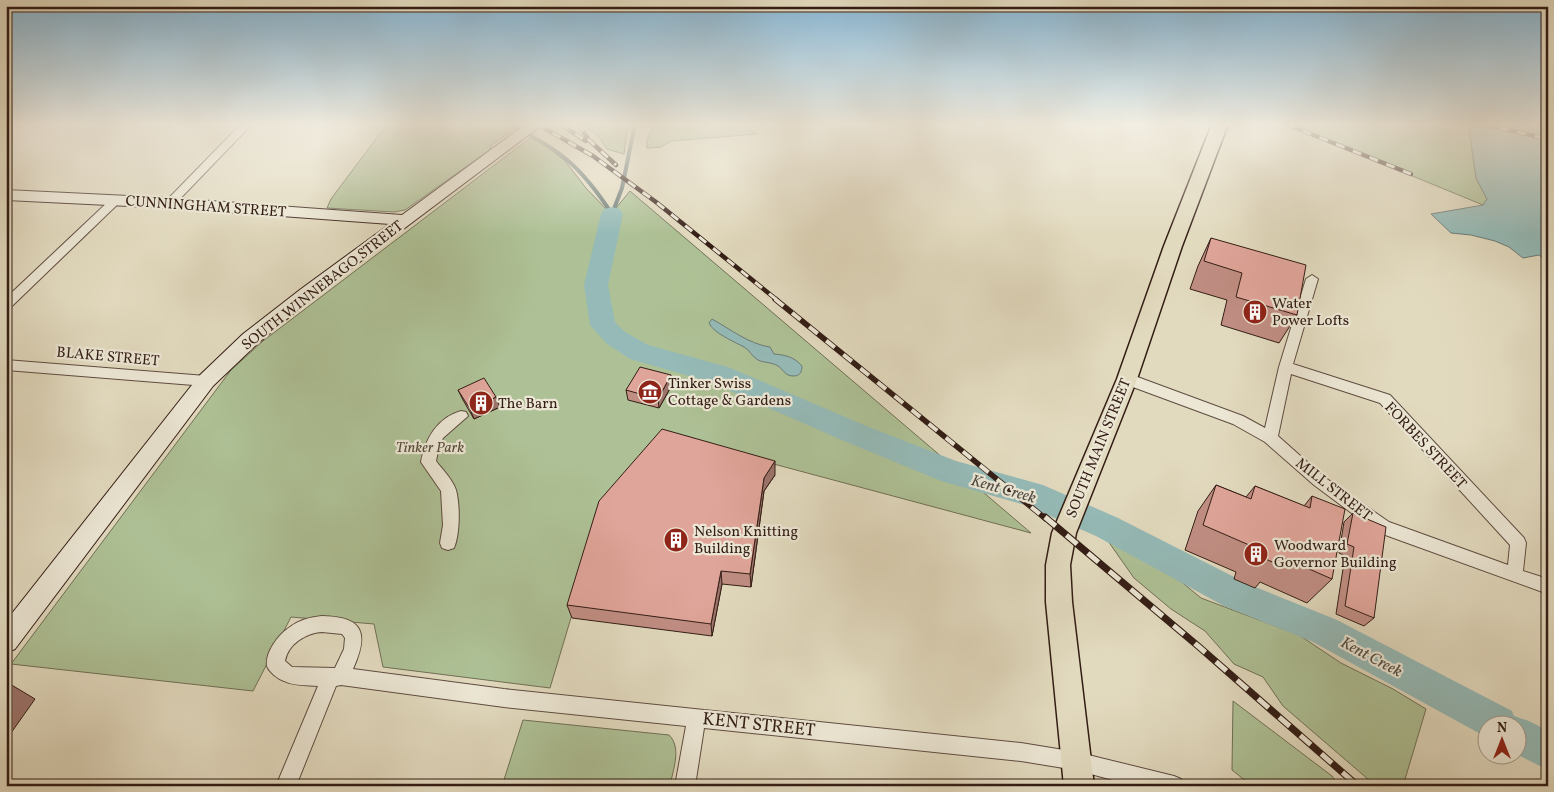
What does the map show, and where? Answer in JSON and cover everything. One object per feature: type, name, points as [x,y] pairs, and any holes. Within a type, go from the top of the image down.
[{"type":"main road","name":"SOUTH WINNEBAGO STREET","points":[[7,639],[206,381],[250,339],[486,161]]},
{"type":"main road","name":"SOUTH MAIN STREET","points":[[1077,773],[1059,602],[1058,565],[1067,526],[1127,378],[1173,246],[1206,161]]},
{"type":"main road","name":"CUNNINGHAM STREET","points":[[6,195],[170,203],[406,220]]},
{"type":"street","points":[[170,203],[211,161]]},
{"type":"street","points":[[6,305],[116,200]]},
{"type":"street","points":[[1270,438],[1286,367],[1312,278]]},
{"type":"street","name":"BLAKE STREET","points":[[6,365],[206,381]]},
{"type":"street","name":"FORBES STREET","points":[[1286,367],[1385,399],[1518,543],[1515,574]]},
{"type":"street","name":"MILL STREET","points":[[1127,378],[1238,420],[1270,438],[1319,481],[1383,527],[1515,574],[1548,588]]},
{"type":"street","points":[[448,543],[451,526],[448,490],[428,462],[430,446],[446,425],[461,416]]},
{"type":"street","name":"KENT STREET","points":[[286,786],[336,677],[504,698],[961,744],[1077,773],[1174,786]]},
{"type":"street","points":[[685,786],[697,717]]},
{"type":"green space","points":[[359,161],[474,161],[405,210],[394,212],[327,208],[331,199]]},
{"type":"green space","name":"Tinker Park","points":[[500,161],[565,161],[586,188],[611,214],[630,191],[1031,533],[673,437],[602,514],[550,688],[383,667],[374,624],[291,617],[253,691],[11,664],[231,370],[263,341]]},
{"type":"green space","points":[[1376,161],[1473,161],[1476,178],[1487,199],[1483,205]]},
{"type":"green space","points":[[1108,541],[1172,574],[1201,598],[1299,635],[1341,663],[1393,689],[1426,709],[1403,786],[1376,786],[1283,706],[1263,677],[1234,664],[1205,631],[1171,609],[1134,578]]},
{"type":"green space","points":[[1233,701],[1332,776],[1339,786],[1252,786],[1232,770]]},
{"type":"green space","points":[[523,720],[669,735],[673,740],[676,752],[670,786],[502,786]]},
{"type":"water","points":[[1474,161],[1548,161],[1548,262],[1539,255],[1523,258],[1509,247],[1495,241],[1471,235],[1451,233],[1431,214],[1483,205],[1487,199],[1476,178]]},
{"type":"water","points":[[712,319],[747,339],[770,347],[774,354],[793,359],[802,366],[802,370],[795,376],[790,376],[776,365],[758,360],[746,348],[711,327],[709,323]]},
{"type":"building","points":[[1211,238],[1306,265],[1297,315],[1236,297],[1242,273],[1204,261]]},
{"type":"building","points":[[640,367],[671,375],[658,399],[626,390]]},
{"type":"building","points":[[484,378],[496,397],[470,409],[458,390]]},
{"type":"building","name":"Nelson Knitting Building","points":[[662,429],[775,461],[764,478],[750,574],[721,571],[711,624],[567,605],[599,501]]},
{"type":"building","points":[[1216,485],[1251,499],[1255,486],[1310,508],[1312,496],[1345,509],[1332,579],[1279,556],[1277,564],[1254,554],[1256,548],[1203,525]]},
{"type":"building","points":[[1353,513],[1386,527],[1374,618],[1345,606],[1354,547],[1347,544]]},
{"type":"waterway","points":[[568,161],[590,183],[612,214],[622,188],[627,161]]},
{"type":"waterway","name":"Kent Creek","points":[[612,214],[596,285],[603,325],[616,338],[639,352],[718,374],[854,433],[951,472],[1032,494],[1107,527],[1236,595],[1325,631],[1480,714]]},
{"type":"waterway","name":"Kent Creek","points":[[1526,739],[1548,751]]},
{"type":"railway","points":[[600,161],[656,202],[777,300]]},
{"type":"railway","points":[[612,161],[616,165]]},
{"type":"railway","points":[[1378,161],[1411,174]]},
{"type":"railway","points":[[775,299],[1046,519]]},
{"type":"railway","points":[[1045,517],[1198,646],[1358,786]]},
{"type":"place","name":"Water Power Lofts","points":[[1255,312]]},
{"type":"place","name":"Tinker Swiss Cottage & Gardens","points":[[650,392]]},
{"type":"place","name":"The Barn","points":[[481,403]]},
{"type":"place","name":"Nelson Knitting Building","points":[[676,540]]},
{"type":"place","name":"Woodward Governor Building","points":[[1256,554]]}]
